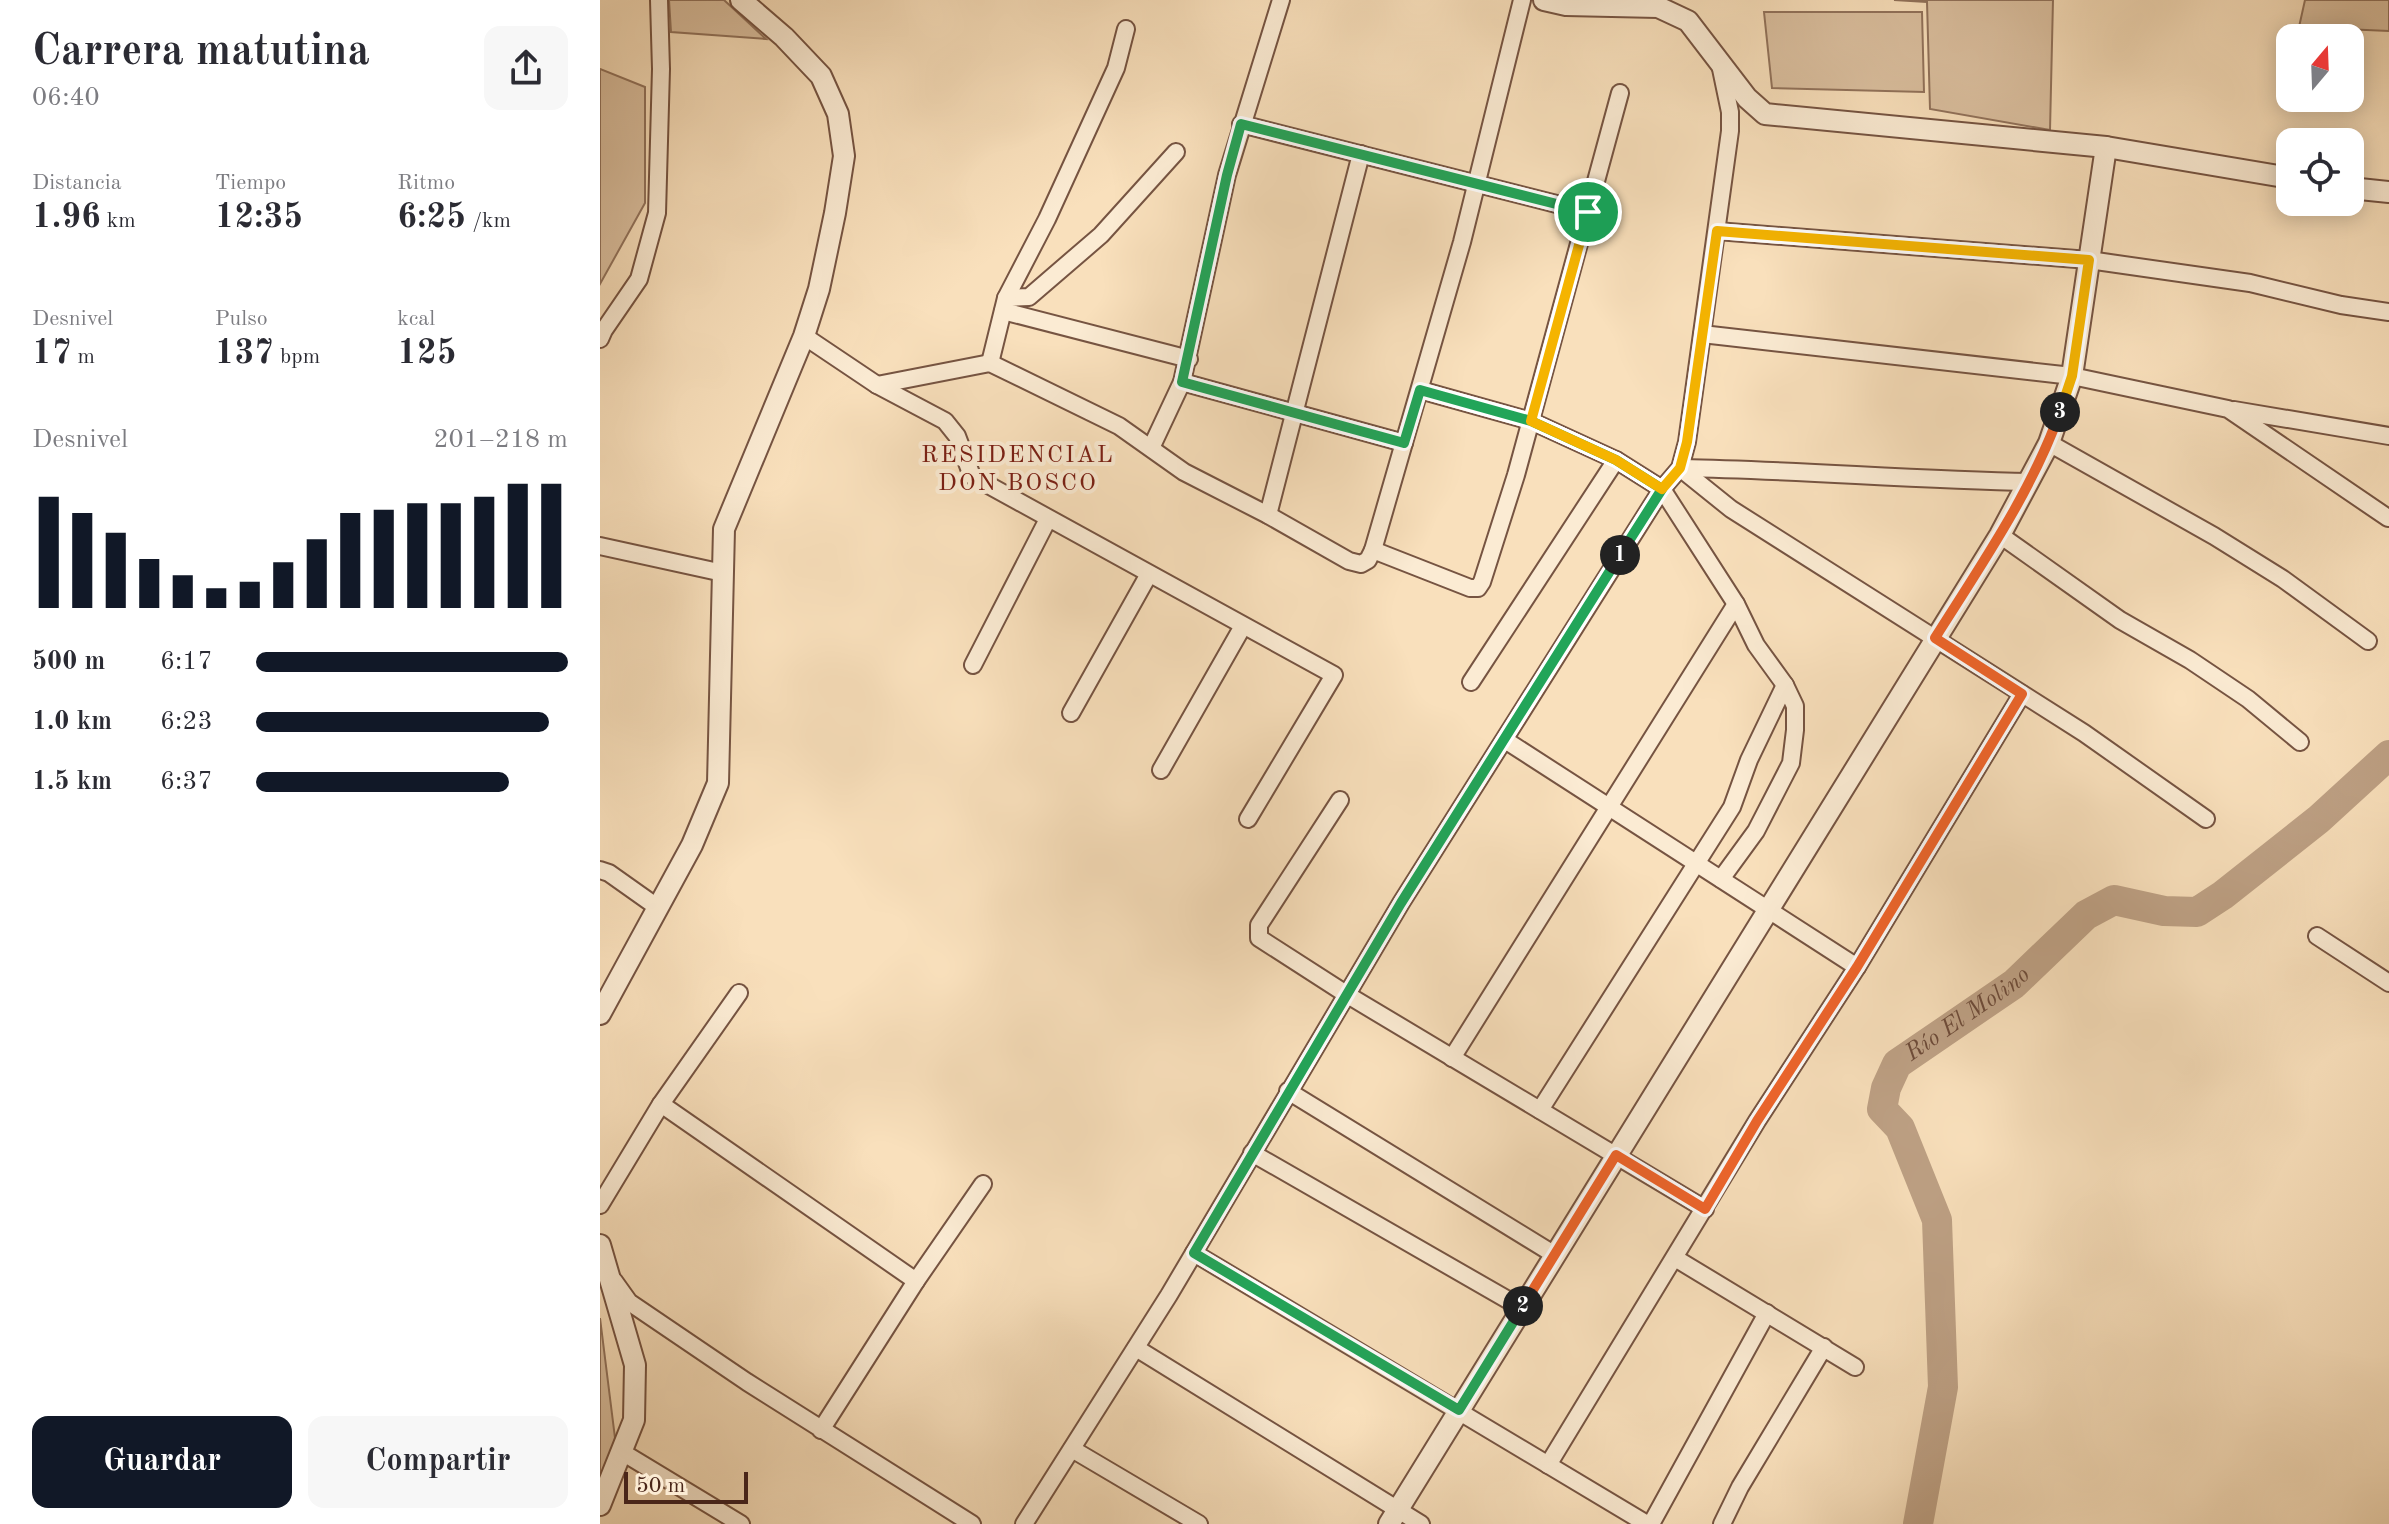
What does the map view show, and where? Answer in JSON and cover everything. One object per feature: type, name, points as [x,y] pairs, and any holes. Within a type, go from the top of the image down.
[{"type":"street","points":[[600,339],[639,279],[657,213],[661,69],[659,0]]},
{"type":"street","points":[[600,1014],[692,845],[718,783],[724,529],[804,336],[819,289],[844,156],[838,114],[821,76],[784,37],[741,0]]},
{"type":"street","points":[[1151,448],[1182,382],[1189,359],[1227,175],[1281,0]]},
{"type":"street","points":[[877,385],[990,363],[1119,426],[1184,472],[1349,561],[1361,564],[1368,560],[1420,390],[1477,185],[1522,0]]},
{"type":"street","points":[[1544,0],[1566,5],[1658,7],[1672,12],[1694,27],[1747,98],[1765,114],[2106,147],[2276,176]]},
{"type":"street","points":[[990,363],[1005,305],[1116,68],[1126,29]]},
{"type":"street","points":[[1024,1524],[1194,1253],[1346,994],[1662,489],[1680,468],[1687,442],[1730,131],[1730,112],[1720,63]]},
{"type":"street","points":[[1373,550],[1470,588],[1478,588],[1482,582],[1531,421],[1620,93]]},
{"type":"street","points":[[1241,124],[1588,212]]},
{"type":"street","points":[[1393,1516],[2030,482],[2049,443],[2072,376],[2106,147]]},
{"type":"street","points":[[1005,305],[1029,297],[1101,235],[1176,152]]},
{"type":"street","points":[[1268,515],[1361,154]]},
{"type":"street","points":[[2364,189],[2389,192]]},
{"type":"street","points":[[1717,231],[2089,260],[2250,283],[2341,305],[2389,312]]},
{"type":"street","points":[[1005,305],[1189,359]]},
{"type":"street","points":[[1702,334],[2072,376],[2228,409],[2389,436]]},
{"type":"street","points":[[804,336],[877,385],[945,421],[957,436],[972,476],[1334,675],[1248,819]]},
{"type":"street","points":[[1182,382],[1404,443]]},
{"type":"street","points":[[1420,390],[1531,421],[1616,460],[1662,489],[1736,604],[1756,645],[1785,685],[1795,706],[1791,763],[1756,831],[1721,879]]},
{"type":"street","points":[[2228,409],[2388,518]]},
{"type":"street","points":[[2049,443],[2214,536],[2283,579],[2368,641]]},
{"type":"street","points":[[1471,682],[1616,460]]},
{"type":"street","points":[[1680,468],[2030,482]]},
{"type":"street","points":[[1680,468],[1731,509],[2084,733],[2206,819]]},
{"type":"street","points":[[973,665],[1048,519]]},
{"type":"street","points":[[2000,535],[2120,620],[2190,660],[2248,699],[2300,742]]},
{"type":"street","points":[[600,546],[723,573]]},
{"type":"street","points":[[1071,713],[1149,574]]},
{"type":"street","points":[[1452,1058],[1736,604]]},
{"type":"street","points":[[1161,770],[1243,626]]},
{"type":"street","points":[[1540,1110],[1732,807],[1749,760],[1785,685]]},
{"type":"street","points":[[1548,1465],[1757,1121],[1857,967],[2022,694]]},
{"type":"street","points":[[1505,740],[1857,967]]},
{"type":"street","points":[[1340,800],[1259,925],[1259,938],[1346,994],[1705,1209]]},
{"type":"street","points":[[600,870],[657,907]]},
{"type":"street","points":[[2317,936],[2389,983]]},
{"type":"street","points":[[600,1205],[661,1104],[739,993]]},
{"type":"street","points":[[1288,1091],[1555,1255]]},
{"type":"street","points":[[661,1104],[916,1281]]},
{"type":"street","points":[[1252,1153],[1522,1308]]},
{"type":"street","points":[[821,1430],[916,1281],[983,1184]]},
{"type":"street","points":[[600,1245],[635,1365],[634,1420],[600,1505]]},
{"type":"street","points":[[1194,1253],[1649,1524],[1767,1313]]},
{"type":"street","points":[[1675,1258],[1855,1367]]},
{"type":"street","points":[[608,1273],[629,1302],[821,1430],[972,1524]]},
{"type":"street","points":[[1722,1524],[1740,1487],[1824,1347]]},
{"type":"street","points":[[1136,1348],[1393,1516],[1421,1524]]},
{"type":"street","points":[[1072,1449],[1199,1524]]},
{"type":"street","points":[[622,1452],[741,1524]]},
{"type":"shaded area","points":[[669,0],[724,0],[766,39],[671,32]]},
{"type":"shaded area","points":[[1894,0],[2053,0],[2050,130],[1930,109],[1927,2]]},
{"type":"shaded area","points":[[2305,0],[2389,0],[2389,31],[2364,30],[2364,24],[2300,24]]},
{"type":"shaded area","points":[[1764,12],[1922,12],[1924,92],[1772,88]]},
{"type":"shaded area","points":[[600,69],[645,87],[645,203],[600,284]]},
{"type":"shaded area","points":[[600,1318],[615,1438],[607,1489],[600,1488]]},
{"type":"waterway","name":"Río El Molino","points":[[1918,1524],[1943,1387],[1937,1220],[1900,1128],[1882,1109],[1886,1088],[1897,1064],[2014,984],[2086,915],[2114,900],[2164,911],[2197,912],[2319,819],[2389,755]]},
{"type":"district","name":"RESIDENCIAL DON BOSCO","points":[[1018,470]]},
{"type":"route","points":[[1588,212],[1241,124],[1182,382],[1404,443],[1420,390],[1531,421],[1616,460],[1662,489],[1401,903],[1194,1253],[1459,1410],[1616,1155],[1705,1209],[1757,1121],[1857,967],[2022,694],[1935,638],[2000,535],[2049,443],[2072,376],[2089,260],[1717,231],[1687,442],[1680,468],[1662,489],[1616,460],[1531,421],[1588,212]]}]
